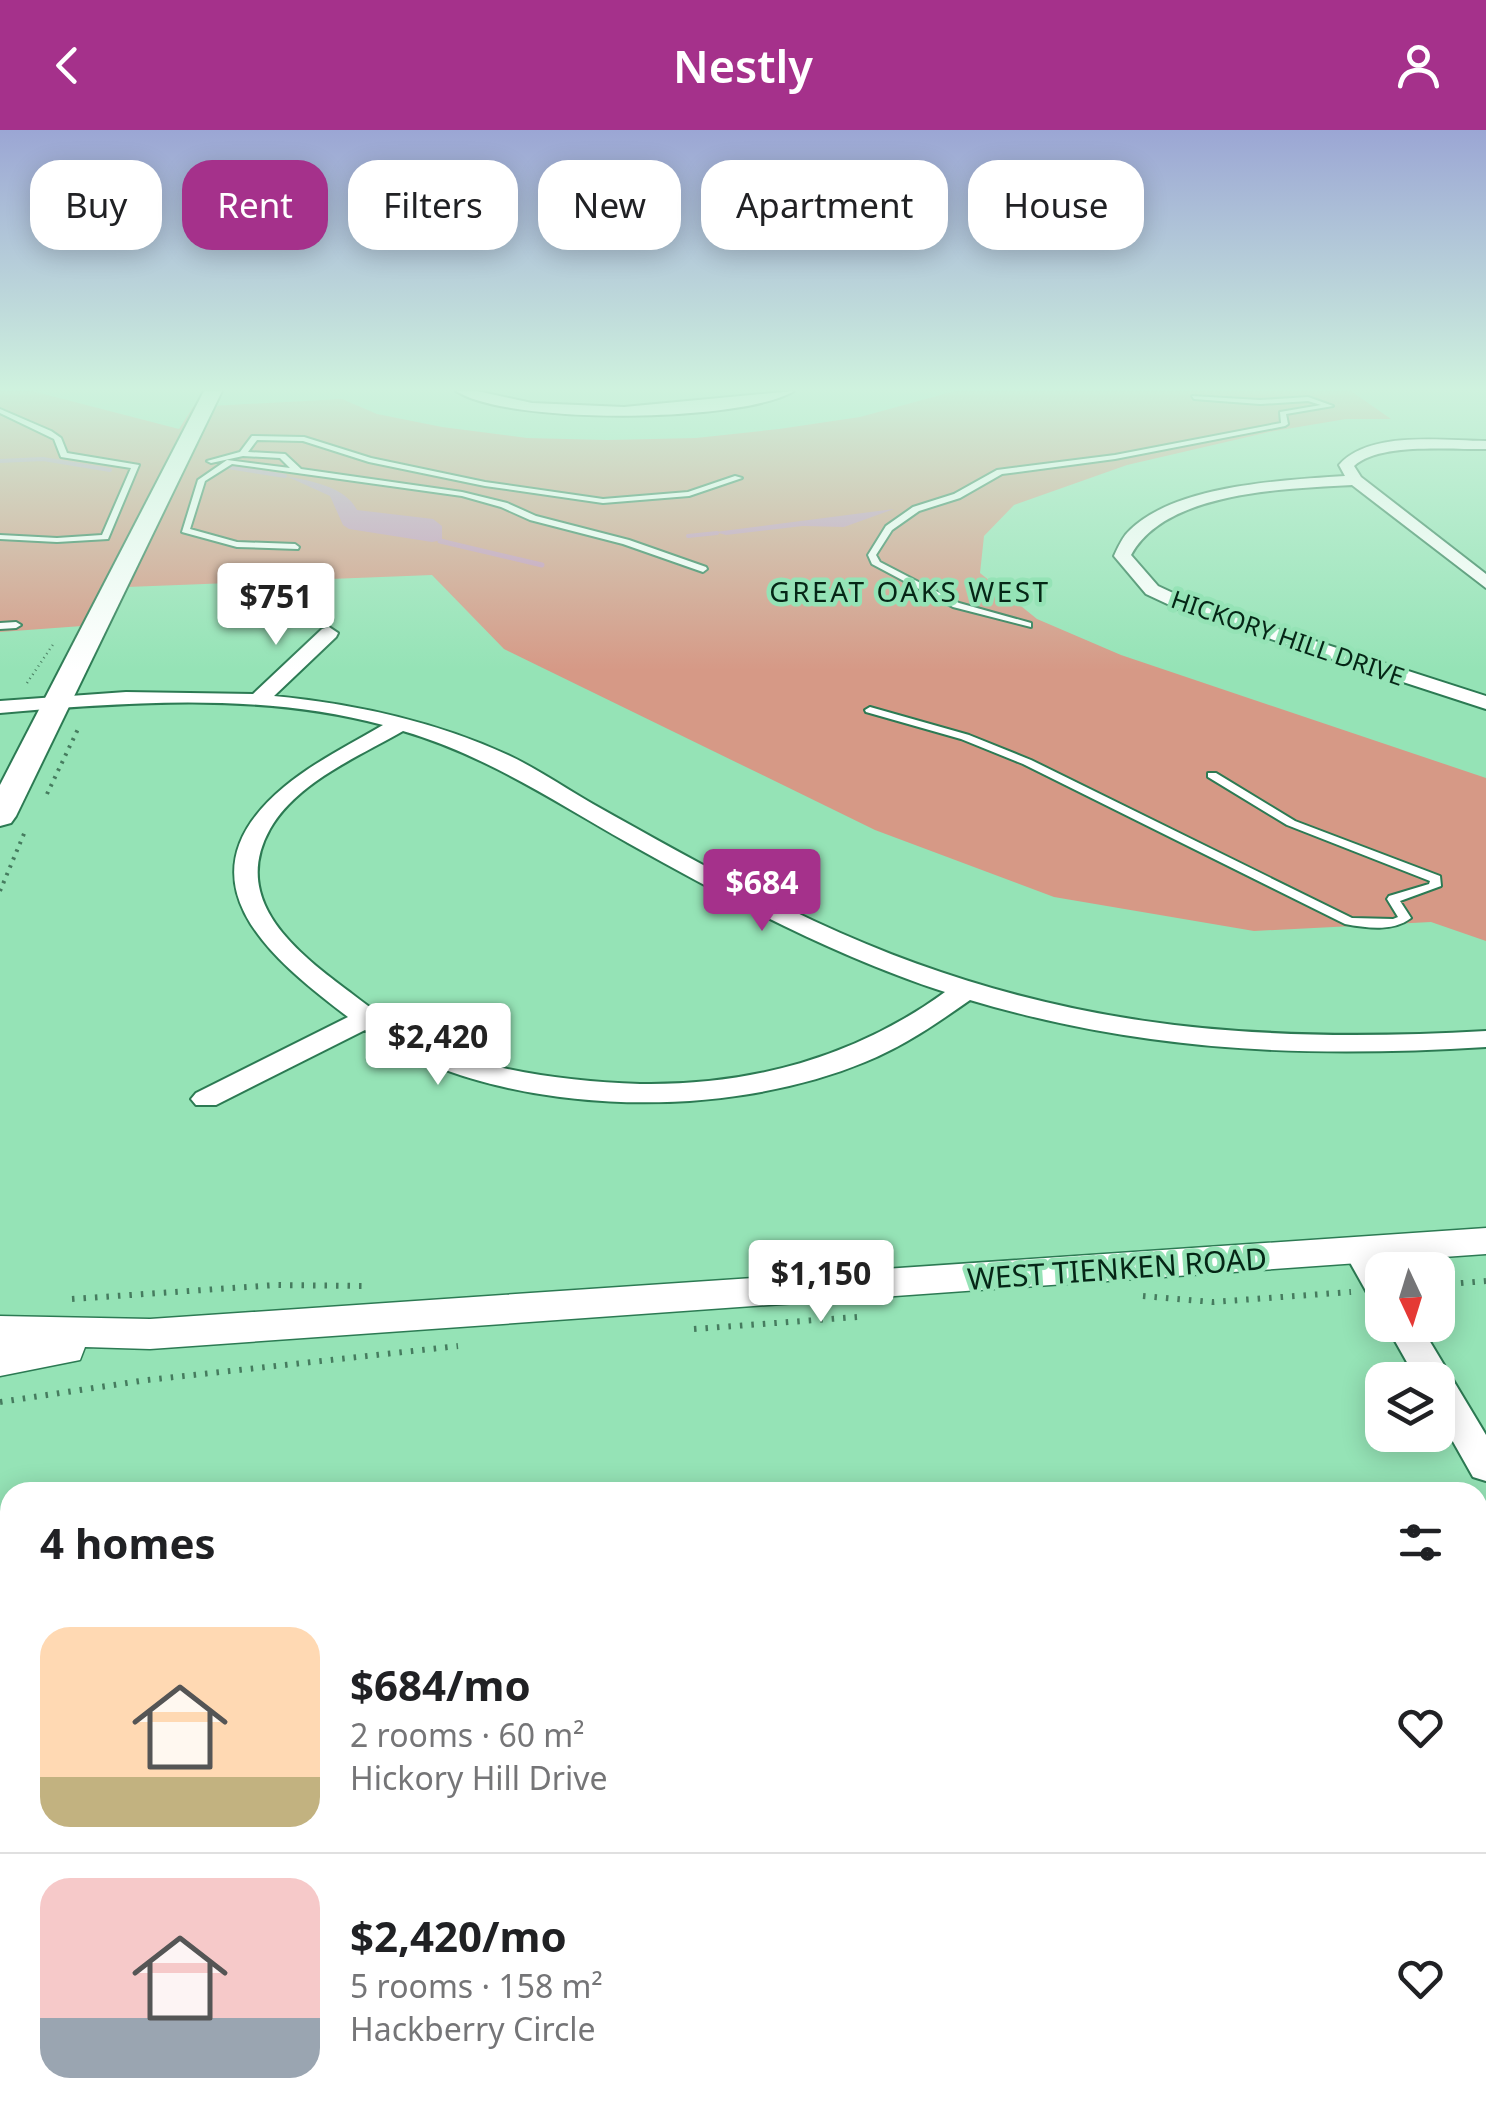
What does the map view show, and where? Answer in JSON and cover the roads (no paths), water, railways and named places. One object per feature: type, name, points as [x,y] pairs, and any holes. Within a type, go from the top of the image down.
[{"type":"main road","points":[[0,816],[164,484]]},
{"type":"street","name":"HICKORY HILL DRIVE","points":[[1283,484],[1193,503],[1141,528],[1126,541],[1122,556],[1152,590],[1182,604],[1486,703]]},
{"type":"street","points":[[1365,484],[1486,583]]},
{"type":"street","points":[[258,700],[329,633]]},
{"type":"street","points":[[0,707],[135,697],[258,700],[346,712],[398,724],[500,760],[594,815],[833,941],[967,989],[1068,1014],[1209,1038],[1324,1046],[1486,1039]]},
{"type":"street","points":[[398,724],[281,800],[250,846],[243,883],[271,940],[303,971],[368,1018],[441,1060],[575,1089],[742,1086],[840,1062],[896,1040],[945,1010],[967,989]]},
{"type":"street","points":[[206,1099],[368,1018]]},
{"type":"street","name":"WEST TIENKEN ROAD","points":[[0,1332],[150,1334],[1486,1242]]},
{"type":"street","points":[[1359,1250],[1365,1260]]},
{"type":"street","name":"WEST TIENKEN ROAD","points":[[0,1361],[150,1334]]},
{"type":"street","points":[[1455,1414],[1486,1467]]},
{"type":"lane","points":[[0,536],[57,540],[105,537],[121,504],[125,484]]},
{"type":"lane","points":[[204,484],[185,530],[237,544],[295,547]]},
{"type":"lane","points":[[391,484],[462,494],[504,505],[533,518],[626,542],[703,569]]},
{"type":"lane","points":[[485,484],[603,501],[689,494],[720,484]]},
{"type":"lane","points":[[978,484],[957,496],[916,509],[889,528],[872,555],[876,564],[956,605],[1028,625]]},
{"type":"lane","points":[[0,626],[16,625]]},
{"type":"lane","points":[[870,710],[965,737],[1026,762],[1349,921],[1396,923],[1405,918],[1393,899],[1435,886],[1436,879],[1291,822],[1212,775]]},
{"type":"waterway","points":[[688,536],[717,533]]},
{"type":"waterway","points":[[446,542],[440,541],[542,565]]},
{"type":"district","name":"GREAT OAKS WEST","points":[[910,591]]}]
